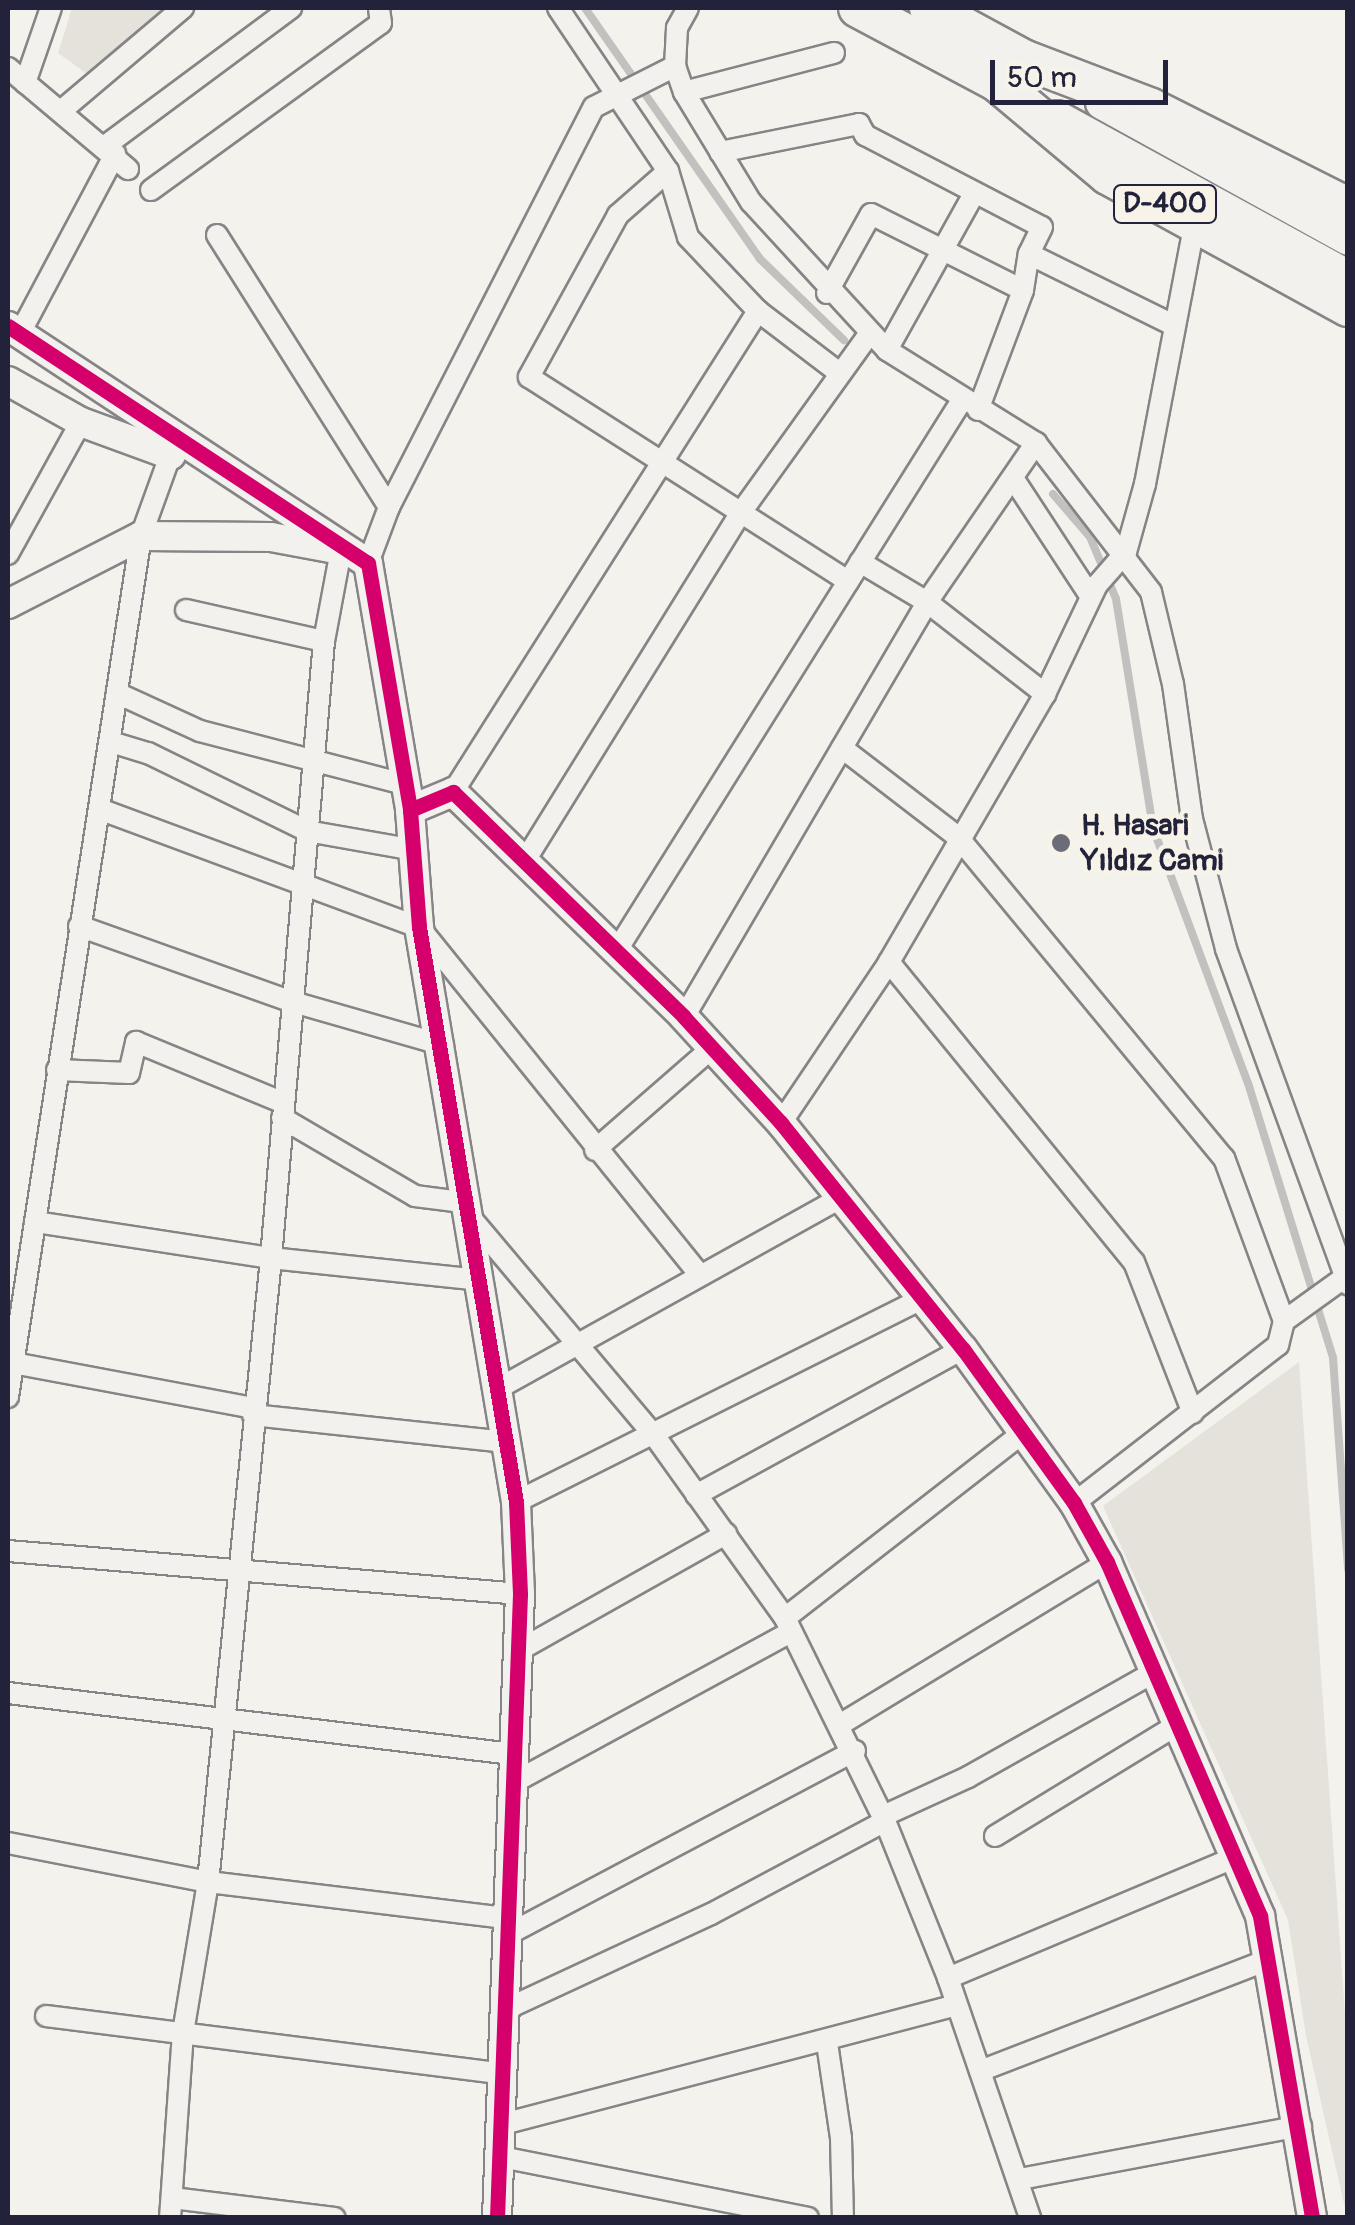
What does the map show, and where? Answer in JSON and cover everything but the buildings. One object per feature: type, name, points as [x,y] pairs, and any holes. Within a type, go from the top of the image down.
[{"type":"highway","name":"D-400","points":[[858,8],[1010,71],[1151,108],[1348,208]]},
{"type":"highway","name":"D-400","points":[[929,8],[1010,71],[1108,175],[1348,307]]},
{"type":"main road","points":[[1010,71],[1348,240]]},
{"type":"main road","points":[[1010,71],[1348,276]]},
{"type":"street","points":[[25,83],[51,8]]},
{"type":"street","points":[[61,110],[182,8]]},
{"type":"street","points":[[291,8],[116,156],[14,330],[173,447],[368,563]]},
{"type":"street","points":[[151,190],[381,23],[379,8]]},
{"type":"street","points":[[558,8],[668,171],[688,237],[758,311],[838,372]]},
{"type":"street","points":[[688,8],[677,28],[675,66],[684,92],[750,202],[828,292],[886,350],[1036,443],[1120,558],[1150,592],[1173,684],[1192,819],[1226,949],[1346,1281],[1284,1321]]},
{"type":"street","points":[[684,92],[834,54]]},
{"type":"street","points":[[497,2218],[503,2124],[502,2010],[509,1785],[520,1594],[516,1502],[443,1045],[419,928],[415,850],[368,563],[389,508],[594,107],[649,75],[675,66]]},
{"type":"street","points":[[8,68],[116,156]]},
{"type":"street","points":[[618,950],[860,562],[970,405],[1023,290],[1029,254],[1042,226],[864,135],[859,124],[720,152]]},
{"type":"street","points":[[668,171],[618,214],[529,377],[663,459],[848,581]]},
{"type":"street","points":[[886,350],[974,194]]},
{"type":"street","points":[[828,292],[871,214],[1023,290]]},
{"type":"street","points":[[781,1122],[889,962],[958,837],[1046,694],[1094,591],[1120,558],[1146,484],[1195,221]]},
{"type":"street","points":[[217,235],[389,508]]},
{"type":"street","points":[[1029,254],[1174,326]]},
{"type":"street","points":[[453,792],[758,311]]},
{"type":"street","points":[[526,858],[742,510],[869,334]]},
{"type":"street","points":[[8,382],[81,422],[173,447]]},
{"type":"street","points":[[8,554],[81,422]]},
{"type":"street","points":[[684,1017],[927,602],[1036,443]]},
{"type":"street","points":[[8,1397],[80,926],[102,810],[141,536],[173,447]]},
{"type":"street","points":[[1013,478],[1094,591]]},
{"type":"street","points":[[8,604],[141,536],[271,537],[341,550]]},
{"type":"street","points":[[335,2218],[171,2208],[183,2033],[208,1882],[234,1572],[270,1258],[324,641],[341,550]]},
{"type":"street","points":[[860,562],[927,602],[1046,694]]},
{"type":"street","points":[[186,610],[324,641]]},
{"type":"street","points":[[117,692],[200,731],[316,762],[407,797],[453,792],[618,950],[781,1122],[963,1349],[1074,1503],[1107,1562],[1233,1858],[1271,1959],[1301,2126],[1312,2218]]},
{"type":"street","points":[[111,742],[148,754],[306,830],[415,850]]},
{"type":"street","points":[[842,748],[958,837],[1224,1158],[1284,1321],[1278,1345],[1074,1503]]},
{"type":"street","points":[[102,810],[419,928],[698,1273]]},
{"type":"street","points":[[80,926],[292,1002],[443,1045]]},
{"type":"street","points":[[889,962],[1134,1262],[1193,1413]]},
{"type":"street","points":[[57,1070],[128,1073],[136,1042],[283,1110],[415,1196],[470,1210],[654,1435],[726,1534],[786,1626],[841,1724],[884,1818],[948,1978],[1030,2218]]},
{"type":"street","points":[[595,1150],[712,1048]]},
{"type":"street","points":[[499,1388],[698,1273],[840,1198]]},
{"type":"street","points":[[35,1222],[270,1258],[481,1280]]},
{"type":"street","points":[[516,1502],[922,1298]]},
{"type":"street","points":[[696,1496],[963,1349]]},
{"type":"street","points":[[13,1363],[253,1412],[506,1442]]},
{"type":"street","points":[[509,1785],[786,1626],[1023,1433]]},
{"type":"street","points":[[518,1652],[726,1534]]},
{"type":"street","points":[[8,1551],[520,1594]]},
{"type":"street","points":[[841,1724],[1107,1562]]},
{"type":"street","points":[[502,2010],[711,1914],[1154,1672]]},
{"type":"street","points":[[8,1693],[222,1722],[512,1754]]},
{"type":"street","points":[[995,1836],[1176,1725]]},
{"type":"street","points":[[8,1843],[208,1882],[506,1927],[854,1751]]},
{"type":"street","points":[[948,1978],[1233,1858]]},
{"type":"street","points":[[980,2071],[1271,1959]]},
{"type":"street","points":[[503,2124],[826,2043],[955,2005]]},
{"type":"street","points":[[46,2016],[502,2074]]},
{"type":"street","points":[[826,2043],[841,2138],[843,2218]]},
{"type":"street","points":[[1020,2180],[1301,2126]]},
{"type":"street","points":[[500,2157],[808,2218]]},
{"type":"shaded area","points":[[72,8],[170,8],[90,76],[58,53]]},
{"type":"shaded area","points":[[1299,1362],[1347,2042],[1347,2217],[1306,2036],[1288,1920],[1103,1506]]},
{"type":"waterway","points":[[585,8],[760,259],[844,340]]},
{"type":"waterway","points":[[1053,494],[1090,537],[1116,599],[1153,828],[1248,1083],[1333,1358],[1348,1569]]},
{"type":"cycle path","points":[[8,326],[368,563],[410,810],[419,927],[516,1502],[520,1594],[497,2218]]},
{"type":"cycle path","points":[[410,810],[453,792],[684,1017],[781,1123],[963,1349],[1074,1503],[1107,1562],[1260,1916],[1312,2218]]},
{"type":"place","name":"H. Hasari Yıldız Cami","points":[[1061,843]]}]
